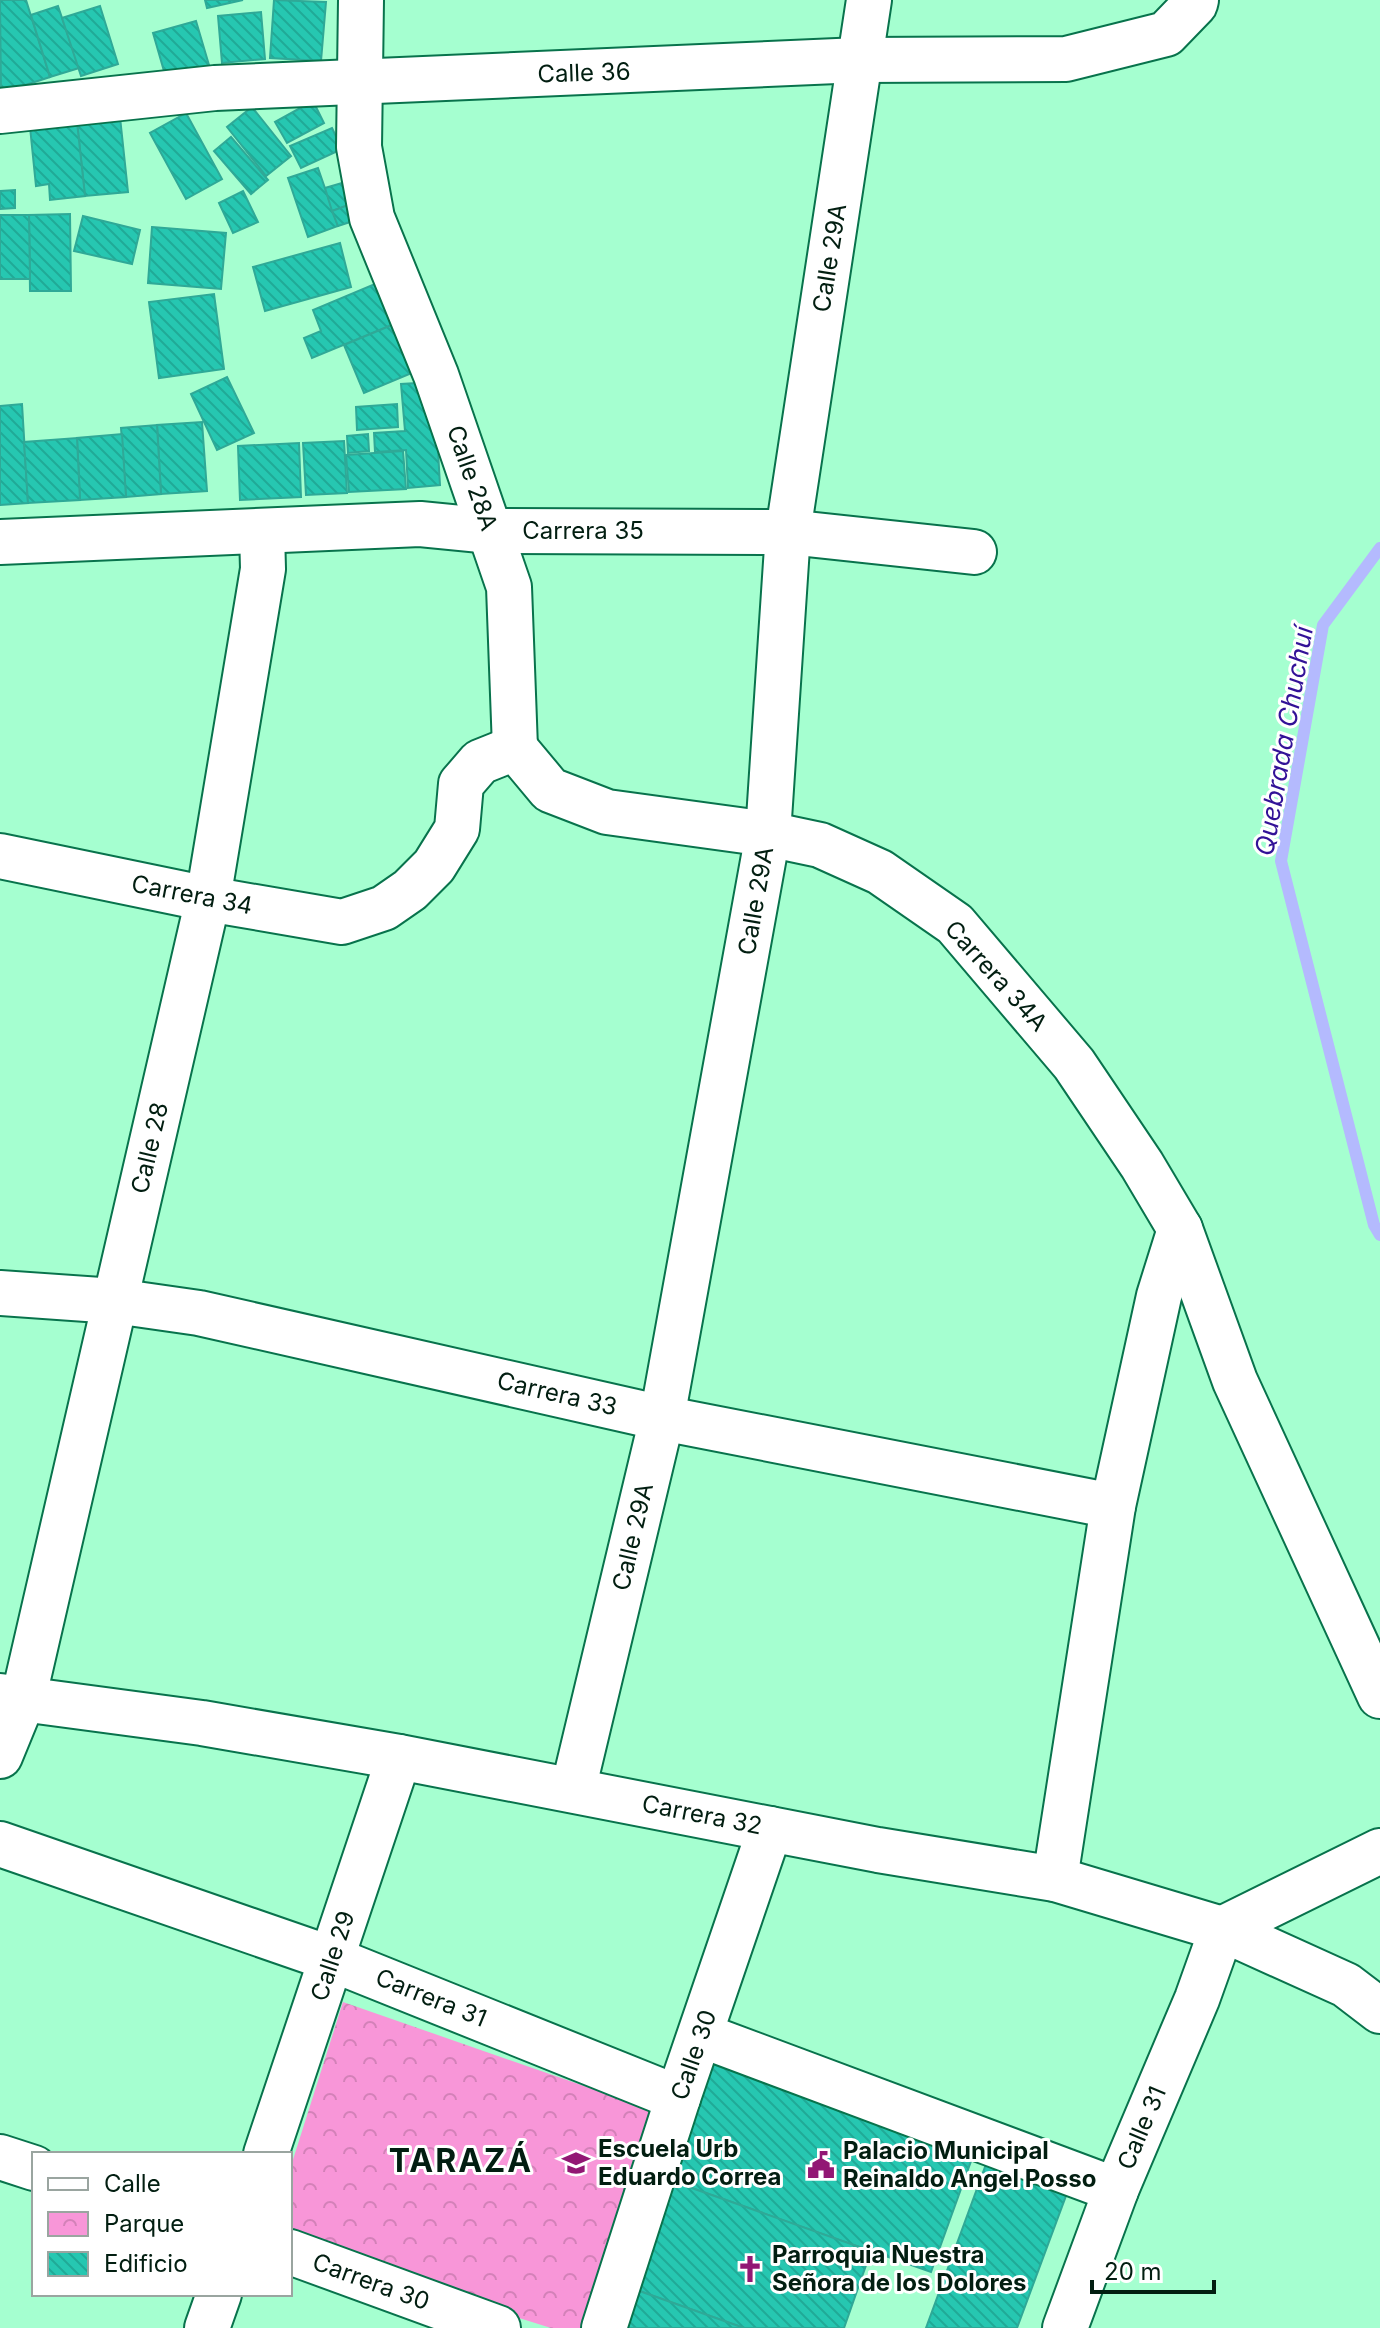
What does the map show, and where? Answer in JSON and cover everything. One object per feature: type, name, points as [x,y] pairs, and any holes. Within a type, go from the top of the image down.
[{"type":"street","name":"Calle 28A","points":[[361,0],[359,147],[372,218],[436,375],[509,587],[515,748]]},
{"type":"street","name":"Calle 29A","points":[[573,1790],[662,1418],[768,834],[788,532],[869,0]]},
{"type":"street","name":"Calle 36","points":[[0,111],[215,88],[860,60],[1066,59],[1166,34],[1196,0]]},
{"type":"street","name":"Carrera 35","points":[[0,542],[420,524],[491,531],[788,532],[974,552]]},
{"type":"street","name":"Calle 28","points":[[0,1756],[11,1698],[115,1301],[208,899],[263,569],[262,532]]},
{"type":"street","name":"Carrera 34A","points":[[515,748],[550,790],[607,812],[768,834],[820,845],[880,872],[955,924],[1074,1064],[1142,1165],[1180,1229],[1235,1381],[1380,1696]]},
{"type":"street","name":"Carrera 34","points":[[0,856],[208,899],[342,922],[384,908],[410,890],[434,866],[457,829],[461,784],[480,762],[515,748]]},
{"type":"street","points":[[1055,1879],[1113,1506],[1159,1296],[1180,1229]]},
{"type":"street","name":"Carrera 33","points":[[0,1293],[115,1301],[199,1313],[662,1418],[1113,1506]]},
{"type":"street","name":"Carrera 32","points":[[11,1698],[202,1723],[399,1757],[878,1850],[1055,1879],[1222,1929],[1346,1985],[1380,2011]]},
{"type":"street","name":"Calle 29","points":[[267,2152],[399,1757]]},
{"type":"street","name":"Calle 30","points":[[604,2328],[770,1829]]},
{"type":"street","name":"Carrera 31","points":[[0,1844],[332,1959],[678,2098]]},
{"type":"street","points":[[1222,1929],[1380,1851]]},
{"type":"street","name":"Calle 31","points":[[1065,2328],[1116,2190],[1197,1999],[1222,1929]]},
{"type":"street","points":[[701,2035],[1116,2190]]},
{"type":"street","points":[[0,2157],[32,2167]]},
{"type":"street","name":"Carrera 30","points":[[292,2253],[498,2328]]},
{"type":"street","points":[[207,2328],[218,2296]]},
{"type":"green space","points":[[343,2002],[656,2111],[582,2328],[551,2328],[292,2247],[292,2163]]},
{"type":"building","points":[[0,0],[26,0],[50,77],[1,93]]},
{"type":"building","points":[[205,0],[243,0],[207,8]]},
{"type":"building","points":[[274,0],[326,2],[321,61],[270,58]]},
{"type":"building","points":[[58,6],[79,68],[50,77],[31,15]]},
{"type":"building","points":[[100,6],[118,64],[81,76],[62,18]]},
{"type":"building","points":[[261,12],[265,59],[222,63],[218,16]]},
{"type":"building","points":[[196,21],[209,65],[166,78],[153,33]]},
{"type":"building","points":[[313,101],[324,123],[287,143],[275,122]]},
{"type":"building","points":[[252,107],[291,156],[266,176],[227,127]]},
{"type":"building","points":[[186,113],[222,179],[186,199],[150,133]]},
{"type":"building","points":[[120,117],[128,192],[85,196],[77,122]]},
{"type":"building","points":[[77,122],[85,196],[50,200],[49,184],[36,186],[30,127]]},
{"type":"building","points":[[332,128],[342,149],[301,168],[290,146]]},
{"type":"building","points":[[231,137],[268,180],[251,194],[214,151]]},
{"type":"building","points":[[318,168],[338,226],[308,237],[288,178]]},
{"type":"building","points":[[342,183],[349,205],[332,211],[325,188]]},
{"type":"building","points":[[15,190],[15,208],[0,209],[0,191]]},
{"type":"building","points":[[243,191],[258,222],[233,233],[219,203]]},
{"type":"building","points":[[348,205],[353,221],[338,226],[332,211]]},
{"type":"building","points":[[70,214],[71,291],[30,291],[29,215]]},
{"type":"building","points":[[0,215],[29,215],[30,279],[0,279]]},
{"type":"building","points":[[83,216],[140,230],[132,264],[74,251]]},
{"type":"building","points":[[152,227],[226,233],[221,289],[148,283]]},
{"type":"building","points":[[340,243],[351,287],[265,311],[253,267]]},
{"type":"building","points":[[382,281],[399,322],[312,358],[304,338],[321,331],[313,310]]},
{"type":"building","points":[[214,294],[224,369],[159,378],[149,302]]},
{"type":"building","points":[[399,322],[419,370],[364,393],[344,345]]},
{"type":"building","points":[[227,377],[254,433],[217,450],[191,394]]},
{"type":"building","points":[[434,382],[440,485],[408,488],[406,450],[375,452],[374,433],[405,431],[401,384]]},
{"type":"building","points":[[22,404],[28,503],[0,505],[0,406]]},
{"type":"building","points":[[397,404],[398,427],[357,430],[356,407]]},
{"type":"building","points":[[202,422],[207,491],[161,494],[157,425]]},
{"type":"building","points":[[157,425],[161,494],[126,497],[121,428]]},
{"type":"building","points":[[122,434],[126,497],[80,500],[77,438]]},
{"type":"building","points":[[368,434],[369,451],[348,453],[347,436]]},
{"type":"building","points":[[77,438],[80,500],[28,503],[24,442]]},
{"type":"building","points":[[344,441],[347,493],[306,495],[303,443]]},
{"type":"building","points":[[299,443],[301,497],[240,500],[238,446]]},
{"type":"building","points":[[403,451],[406,489],[349,492],[346,455]]},
{"type":"building","name":"Palacio Municipal Reinaldo Angel Posso","points":[[710,2058],[975,2150],[931,2272],[666,2179]]},
{"type":"building","points":[[989,2156],[1070,2185],[1017,2328],[926,2328]]},
{"type":"building","name":"Parroquia Nuestra Señora de los Dolores","points":[[666,2179],[871,2251],[844,2328],[744,2328],[628,2287]]},
{"type":"building","points":[[628,2287],[744,2328],[613,2328]]},
{"type":"waterway","name":"Quebrada Chuchuí","points":[[1380,548],[1323,625],[1281,861],[1374,1225],[1380,1235]]},
{"type":"place","name":"Escuela Urb Eduardo Correa","points":[[576,2163]]},
{"type":"place","name":"Palacio Municipal Reinaldo Angel Posso","points":[[821,2165]]},
{"type":"place","name":"Parroquia Nuestra Señora de los Dolores","points":[[750,2269]]},
{"type":"district","name":"TARAZÁ","points":[[461,2161]]}]
